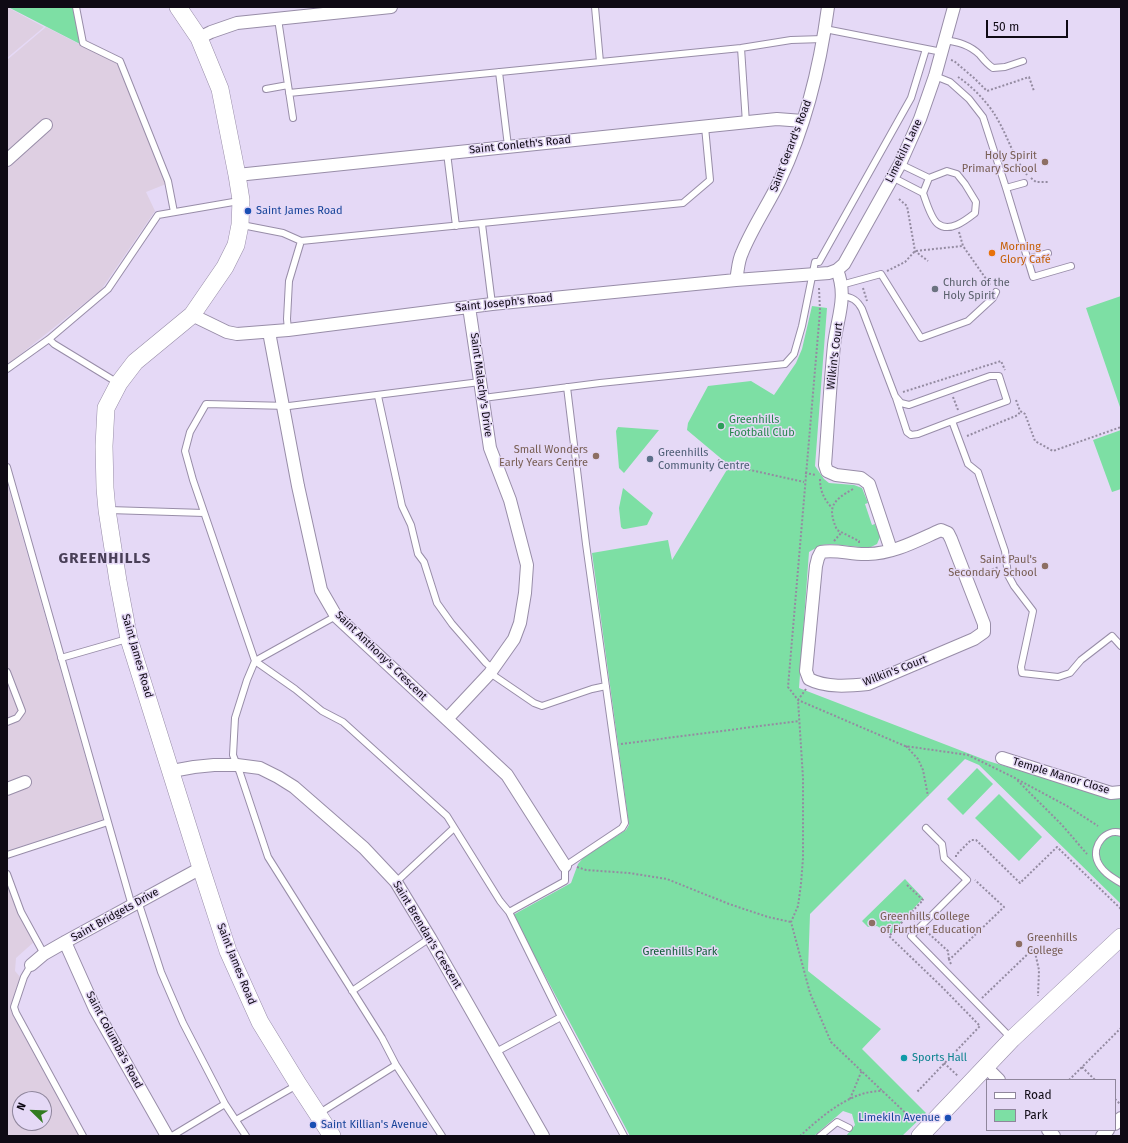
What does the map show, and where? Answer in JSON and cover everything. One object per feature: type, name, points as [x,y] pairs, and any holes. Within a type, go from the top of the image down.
[{"type":"street","name":"Saint James Road","points":[[178,7],[199,38],[220,88],[241,200],[240,225],[236,245],[225,267],[192,315],[135,362],[119,383],[106,408],[104,446],[105,488],[108,510],[118,581],[129,639],[228,951],[260,1022],[332,1136]]},
{"type":"street","points":[[199,38],[237,23],[391,7]]},
{"type":"street","name":"Saint Gerard's Road","points":[[736,280],[741,254],[780,180],[803,121],[815,81],[828,7]]},
{"type":"street","name":"Limekiln Lane","points":[[837,270],[844,264],[900,164],[920,119],[935,76],[945,56],[946,40],[954,7]]},
{"type":"street","name":"Saint Conleth's Road","points":[[237,175],[777,119],[803,121]]},
{"type":"street","points":[[7,160],[46,125]]},
{"type":"street","points":[[817,274],[837,270]]},
{"type":"street","name":"Wilkin's Court","points":[[837,270],[840,277],[842,309],[834,343],[825,465],[827,472],[836,475],[861,478],[869,484],[891,550]]},
{"type":"street","name":"Saint Joseph's Road","points":[[192,315],[227,332],[237,334],[270,332],[492,304],[736,280],[817,274]]},
{"type":"street","name":"Saint Malachy's Drive","points":[[447,719],[492,671],[514,639],[520,623],[525,593],[527,565],[510,500],[490,448],[469,307]]},
{"type":"street","name":"Saint Anthony's Crescent","points":[[270,332],[298,486],[321,590],[336,616],[507,775],[571,867]]},
{"type":"street","name":"Wilkin's Court","points":[[941,530],[948,533],[984,624],[984,632],[978,637],[868,684],[854,686],[817,683],[809,679],[806,672],[816,566],[821,552],[828,551],[868,554],[891,550],[941,530]]},
{"type":"street","name":"Temple Manor Close","points":[[1002,758],[1112,793],[1121,792]]},
{"type":"street","name":"Saint Brendan's Crescent","points":[[172,771],[194,767],[238,765],[260,768],[294,787],[364,848],[396,882],[496,1052],[543,1136]]},
{"type":"street","points":[[7,789],[25,782]]},
{"type":"street","name":"Saint Bridgets Drive","points":[[31,965],[44,954],[65,942],[201,868]]},
{"type":"street","points":[[919,1131],[986,1067],[1012,1039],[1121,937]]},
{"type":"street","name":"Saint Columba's Road","points":[[65,942],[95,1009],[167,1136]]},
{"type":"street","points":[[986,1067],[998,1079]]},
{"type":"lane","points":[[76,7],[83,43],[120,61],[168,181],[174,212]]},
{"type":"lane","points":[[595,7],[600,62]]},
{"type":"lane","points":[[278,19],[293,118]]},
{"type":"lane","points":[[289,93],[741,48],[824,34],[926,49],[945,56]]},
{"type":"lane","points":[[946,40],[962,43],[972,48],[980,55],[986,64],[993,68],[1005,67],[1023,61]]},
{"type":"lane","points":[[741,48],[746,123]]},
{"type":"lane","points":[[483,398],[615,381],[785,364],[794,354],[817,274],[815,262],[819,262],[911,98],[926,49]]},
{"type":"lane","points":[[499,72],[508,146]]},
{"type":"lane","points":[[935,76],[950,82],[969,99],[983,117],[1033,277],[1071,266]]},
{"type":"lane","points":[[266,89],[288,85]]},
{"type":"lane","points":[[240,225],[282,233],[301,241],[683,203],[710,180],[705,127]]},
{"type":"lane","points":[[447,153],[456,226]]},
{"type":"lane","points":[[900,164],[930,178]]},
{"type":"lane","points":[[892,177],[923,193],[929,209],[938,224],[946,227],[957,225],[963,223],[975,213],[976,202],[957,174],[947,171],[930,178],[923,193]]},
{"type":"lane","points":[[1006,188],[1024,183]]},
{"type":"lane","points":[[7,369],[49,339],[108,289],[158,215],[241,200]]},
{"type":"lane","points":[[482,224],[492,304]]},
{"type":"lane","points":[[288,330],[287,319],[289,281],[301,241]]},
{"type":"lane","points":[[1027,259],[1048,253]]},
{"type":"lane","points":[[841,291],[881,274],[921,338],[968,321],[993,298],[996,292]]},
{"type":"lane","points":[[841,291],[859,303],[862,309],[907,432],[911,435],[918,434],[1007,401],[999,376],[990,376],[909,405],[901,403],[895,396]]},
{"type":"lane","points":[[49,339],[54,344],[119,383]]},
{"type":"lane","points":[[480,382],[378,396],[283,406],[206,404],[190,432],[185,451],[193,480],[255,661],[295,689],[322,711],[343,722],[447,816],[500,901],[509,912],[560,1017],[624,1136]]},
{"type":"lane","points":[[509,912],[565,881],[571,867],[622,828],[625,823],[585,536],[567,387]]},
{"type":"lane","points":[[378,396],[402,506],[411,525],[418,554],[424,562],[437,603],[452,624],[492,671],[534,703],[542,706],[592,689],[606,686]]},
{"type":"lane","points":[[952,421],[968,464],[978,472],[1006,551],[1008,575],[1014,586],[1033,611],[1021,667],[1022,673],[1058,677],[1070,673],[1081,660],[1112,636],[1121,646]]},
{"type":"lane","points":[[7,467],[108,822],[135,904],[166,985],[183,1023],[225,1104],[246,1136]]},
{"type":"lane","points":[[108,510],[204,513]]},
{"type":"lane","points":[[336,616],[255,661],[247,680],[235,718],[233,755],[238,765],[268,857],[382,1038],[396,1065],[442,1136]]},
{"type":"lane","points":[[61,658],[129,639]]},
{"type":"lane","points":[[7,672],[22,711],[17,718],[7,722]]},
{"type":"lane","points":[[7,855],[108,822]]},
{"type":"lane","points":[[396,882],[454,828]]},
{"type":"lane","points":[[926,828],[942,844],[944,858],[967,880],[911,936],[1012,1039]]},
{"type":"lane","points":[[1121,834],[1116,832],[1107,834],[1102,838],[1098,844],[1096,858],[1102,869],[1110,877],[1121,883]]},
{"type":"lane","points":[[7,874],[21,912],[44,954]]},
{"type":"lane","points":[[352,991],[430,938]]},
{"type":"lane","points":[[31,965],[24,977],[14,1007],[83,1136]]},
{"type":"lane","points":[[496,1052],[560,1017]]},
{"type":"lane","points":[[318,1114],[396,1065]]},
{"type":"lane","points":[[236,1120],[298,1084]]},
{"type":"lane","points":[[172,1136],[225,1104]]},
{"type":"lane","points":[[820,1136],[837,1122],[849,1128]]},
{"type":"path","points":[[945,56],[954,61],[987,91],[1030,78],[1034,91]]},
{"type":"path","points":[[954,74],[974,90],[995,114],[1021,167],[1027,175],[1036,182],[1048,182]]},
{"type":"path","points":[[899,199],[907,206],[915,251],[928,261]]},
{"type":"path","points":[[957,225],[963,246],[996,292]]},
{"type":"path","points":[[881,274],[905,262],[915,251],[963,246]]},
{"type":"path","points":[[819,287],[820,311],[804,482],[788,687],[798,700],[905,746],[968,755],[1067,806],[1098,826]]},
{"type":"path","points":[[718,460],[728,465],[804,482]]},
{"type":"path","points":[[805,473],[821,476],[821,490],[825,500],[832,508]]},
{"type":"path","points":[[856,484],[854,488],[839,498],[832,508],[832,517],[837,530],[859,541],[859,545]]},
{"type":"path","points":[[964,573],[969,571],[990,570],[1007,564]]},
{"type":"path","points":[[808,687],[798,700],[803,778],[803,858],[798,906],[791,922],[810,993],[831,1042],[884,1092],[919,1131]]},
{"type":"path","points":[[614,744],[799,720]]},
{"type":"path","points":[[905,746],[918,759],[923,770],[928,796]]},
{"type":"path","points":[[1018,780],[1062,825],[1087,854]]},
{"type":"path","points":[[956,860],[956,855],[971,840],[976,840],[1020,883],[1057,847],[1121,908]]},
{"type":"path","points":[[571,867],[586,870],[629,873],[667,879],[729,904],[768,917],[791,922]]},
{"type":"path","points":[[949,960],[1004,907],[972,876]]},
{"type":"path","points":[[909,915],[948,951],[949,960],[953,969]]},
{"type":"path","points":[[978,993],[983,998],[1034,948],[1039,970],[1037,996]]},
{"type":"path","points":[[916,1092],[980,1026]]},
{"type":"path","points":[[1070,1079],[1121,1028]]},
{"type":"path","points":[[944,1063],[961,1079]]},
{"type":"path","points":[[1082,1067],[1094,1079]]},
{"type":"path","points":[[849,1100],[862,1070]]},
{"type":"path","points":[[800,1136],[832,1109],[849,1100],[872,1091],[884,1092]]},
{"type":"shaded area","points":[[7,7],[44,27],[7,58]]},
{"type":"shaded area","points":[[46,27],[118,64],[166,184],[146,192],[155,211],[101,290],[7,365],[7,60]]},
{"type":"shaded area","points":[[7,483],[103,819],[7,851]]},
{"type":"shaded area","points":[[7,882],[35,941],[16,958],[15,971],[21,978],[11,1007],[16,1021],[80,1136],[7,1136]]},
{"type":"green space","points":[[8,7],[74,7],[80,44]]},
{"type":"green space","points":[[1121,296],[1121,410],[1086,308]]},
{"type":"green space","name":"Greenhills Park","points":[[812,306],[827,308],[815,466],[824,479],[829,483],[854,485],[862,488],[868,503],[865,504],[872,525],[875,524],[880,537],[877,544],[869,548],[831,544],[821,545],[809,552],[799,688],[988,761],[1111,798],[1121,798],[1121,904],[979,765],[965,759],[810,914],[808,971],[881,1029],[862,1049],[926,1113],[902,1136],[846,1136],[855,1125],[852,1114],[843,1111],[814,1136],[630,1136],[513,915],[571,883],[578,864],[584,857],[626,830],[629,825],[592,553],[668,540],[672,560],[728,468],[724,461],[687,430],[688,423],[708,386],[751,381],[774,395],[796,363],[802,349]]},
{"type":"green space","points":[[618,427],[659,430],[624,473],[619,468],[616,431]]},
{"type":"green space","points":[[1121,430],[1121,489],[1112,492],[1093,440]]},
{"type":"green space","points":[[623,488],[653,513],[647,525],[625,529],[621,527],[619,508]]},
{"type":"green space","points":[[977,768],[993,784],[963,815],[947,799]]},
{"type":"green space","points":[[999,794],[1042,837],[1019,861],[975,818]]},
{"type":"green space","points":[[905,879],[923,898],[890,935],[877,926],[868,927],[862,921]]},
{"type":"place","name":"Holy Spirit Primary School","points":[[1045,162]]},
{"type":"place","name":"Saint James Road","points":[[248,211]]},
{"type":"place","name":"Morning Glory Café","points":[[992,253]]},
{"type":"place","name":"Church of the Holy Spirit","points":[[935,289]]},
{"type":"place","name":"Greenhills Football Club","points":[[721,426]]},
{"type":"place","name":"Small Wonders Early Years Centre","points":[[596,456]]},
{"type":"place","name":"Greenhills Community Centre","points":[[650,459]]},
{"type":"place","name":"Saint Paul's Secondary School","points":[[1045,566]]},
{"type":"place","name":"Greenhills College of Further Education","points":[[872,923]]},
{"type":"place","name":"Greenhills College","points":[[1019,944]]},
{"type":"place","name":"Sports Hall","points":[[904,1058]]},
{"type":"place","name":"Limekiln Avenue","points":[[948,1118]]},
{"type":"place","name":"Saint Killian's Avenue","points":[[313,1125]]},
{"type":"district","name":"GREENHILLS","points":[[105,559]]}]
